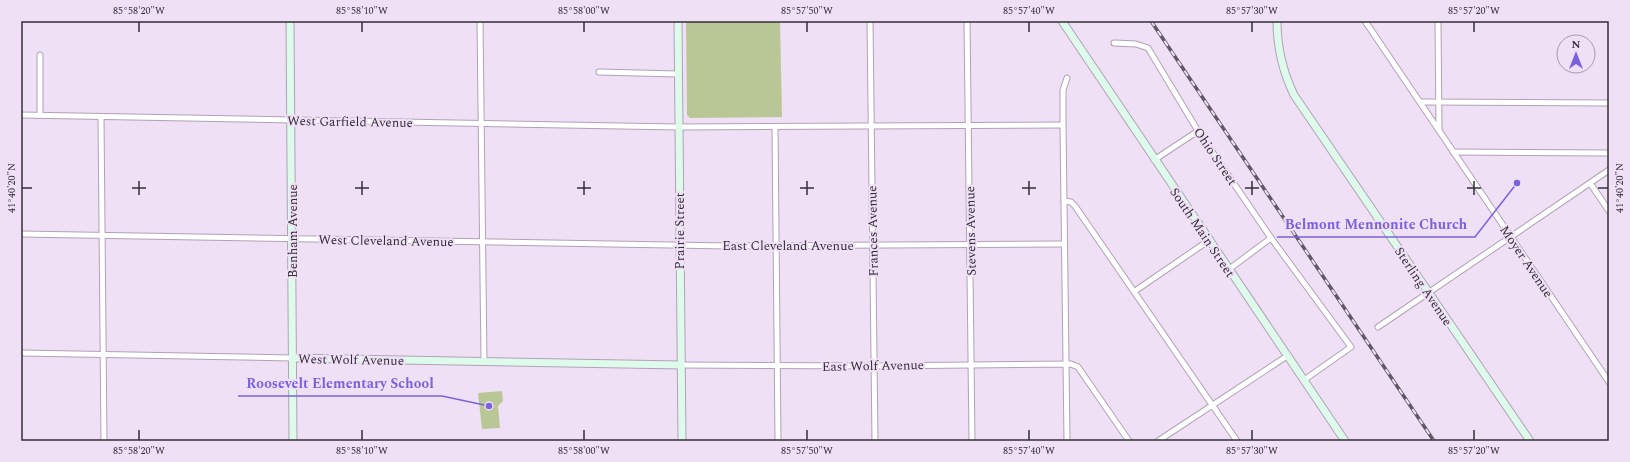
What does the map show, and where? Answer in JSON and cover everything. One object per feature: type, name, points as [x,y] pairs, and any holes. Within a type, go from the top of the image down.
[{"type":"main road","name":"Benham Avenue","points":[[290,21],[293,441]]},
{"type":"main road","name":"Prairie Street","points":[[678,21],[677,74],[682,441]]},
{"type":"main road","name":"South Main Street","points":[[1062,21],[1208,241],[1345,441]]},
{"type":"main road","name":"Sterling Avenue","points":[[1277,21],[1278,52],[1281,65],[1294,95],[1530,441]]},
{"type":"main road","name":"West Wolf Avenue","points":[[292,358],[681,365]]},
{"type":"street","points":[[480,21],[484,362]]},
{"type":"street","name":"Frances Avenue","points":[[870,21],[875,441]]},
{"type":"street","name":"Stevens Avenue","points":[[967,21],[971,245],[972,441]]},
{"type":"street","name":"Moyer Avenue","points":[[1365,21],[1422,102],[1453,152],[1609,382]]},
{"type":"street","points":[[1438,21],[1440,103],[1439,130]]},
{"type":"street","name":"Ohio Street","points":[[1114,44],[1136,44],[1148,48],[1198,131],[1271,238],[1351,347],[1304,380]]},
{"type":"street","points":[[40,55],[40,115]]},
{"type":"street","points":[[599,72],[677,74]]},
{"type":"street","points":[[1067,78],[1063,90],[1067,441]]},
{"type":"street","points":[[1422,102],[1609,103]]},
{"type":"street","name":"West Garfield Avenue","points":[[21,115],[678,127],[1063,125]]},
{"type":"street","points":[[101,117],[104,441]]},
{"type":"street","points":[[775,127],[778,441]]},
{"type":"street","points":[[1154,160],[1198,131]]},
{"type":"street","points":[[1453,152],[1609,153]]},
{"type":"street","points":[[1378,327],[1609,170]]},
{"type":"street","points":[[1590,183],[1609,211]]},
{"type":"street","points":[[1064,201],[1071,202],[1075,206],[1237,441]]},
{"type":"street","name":"West Cleveland Avenue","points":[[21,234],[679,245]]},
{"type":"street","points":[[1228,270],[1271,238]]},
{"type":"street","points":[[1135,291],[1208,241]]},
{"type":"street","name":"East Cleveland Avenue","points":[[679,245],[777,246],[1064,244]]},
{"type":"street","name":"West Wolf Avenue","points":[[21,353],[292,358]]},
{"type":"street","points":[[1158,441],[1287,356]]},
{"type":"street","points":[[1066,364],[1078,367],[1129,441]]},
{"type":"street","name":"East Wolf Avenue","points":[[681,365],[875,366],[1066,364]]},
{"type":"green space","points":[[686,21],[780,21],[782,117],[690,118],[687,115]]},
{"type":"green space","points":[[502,391],[503,401],[498,406],[500,428],[482,429],[478,393]]},
{"type":"railway","points":[[1151,21],[1434,441]]},
{"type":"place","name":"Belmont Mennonite Church","points":[[1517,183]]},
{"type":"place","name":"Roosevelt Elementary School","points":[[489,406]]}]
